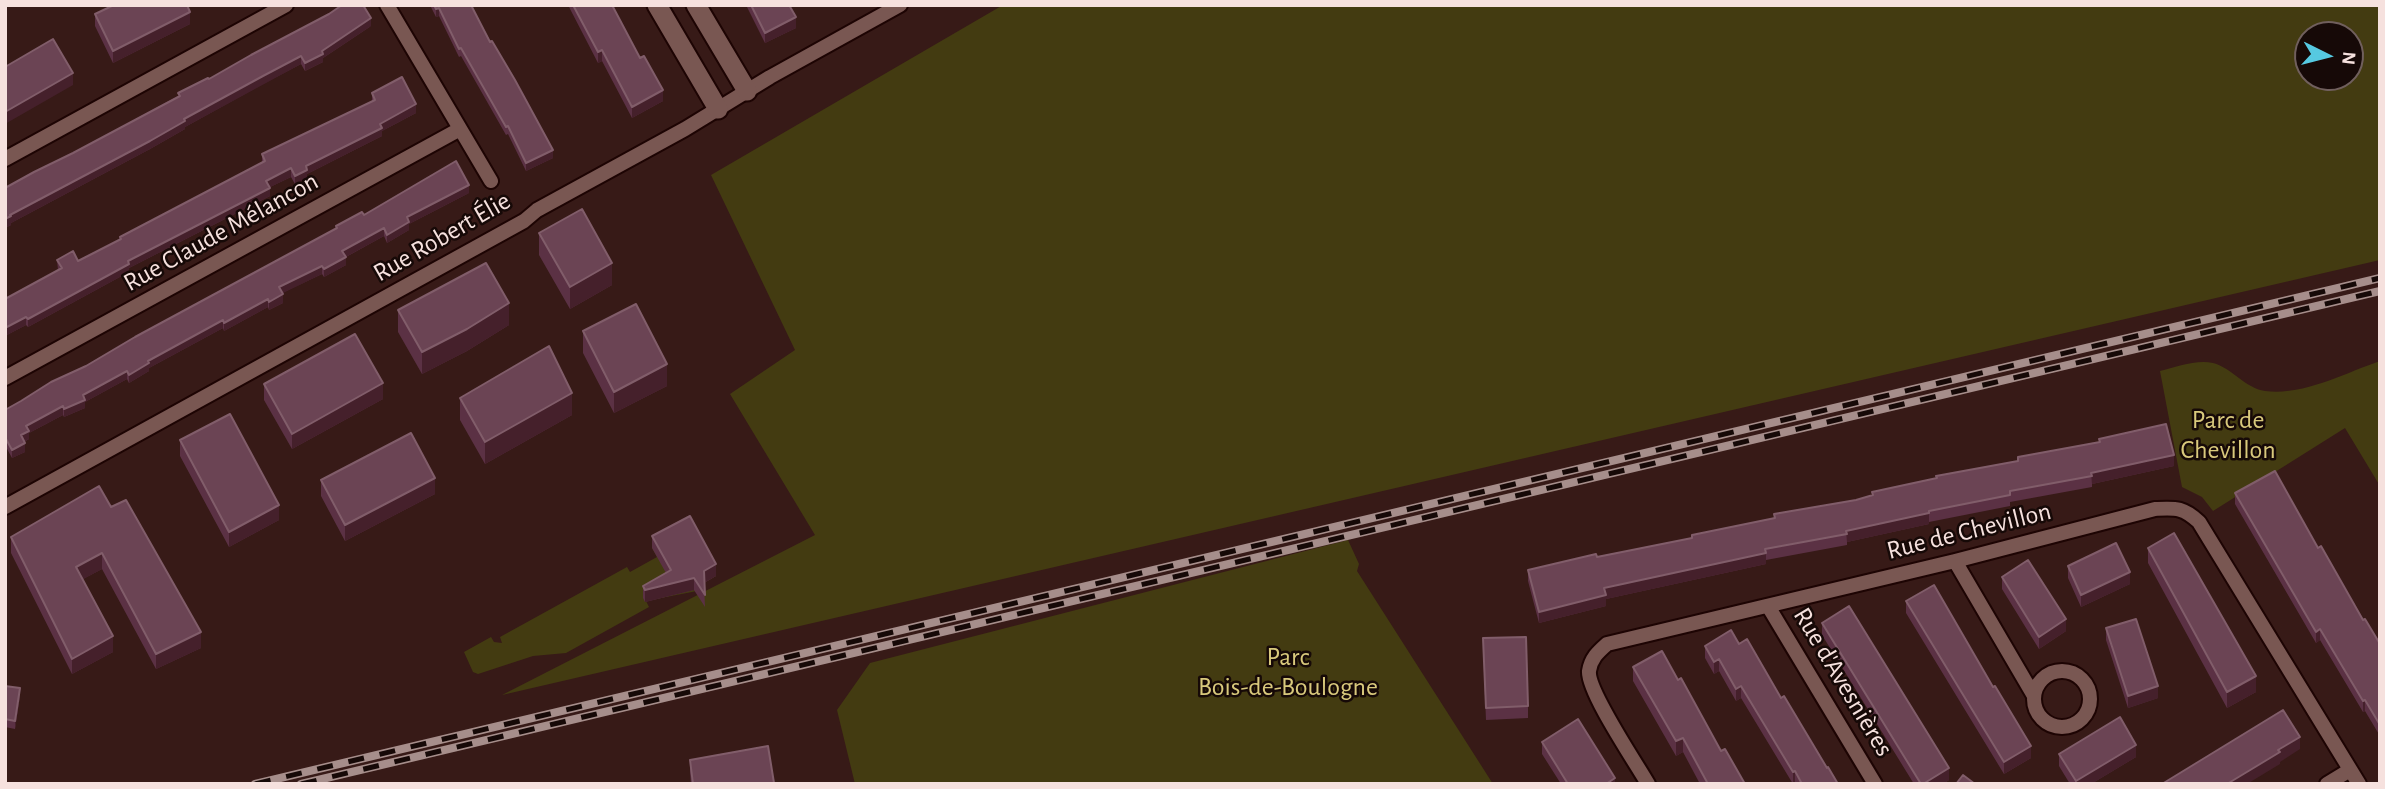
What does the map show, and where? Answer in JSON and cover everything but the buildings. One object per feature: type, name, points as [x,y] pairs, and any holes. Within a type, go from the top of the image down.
[{"type":"street","points":[[5,159],[286,5]]},
{"type":"street","points":[[387,5],[491,181]]},
{"type":"street","points":[[657,5],[718,109]]},
{"type":"street","points":[[696,5],[747,91]]},
{"type":"street","name":"Rue Robert Élie","points":[[5,507],[518,224],[537,210],[900,5]]},
{"type":"street","name":"Rue Claude Mélancon","points":[[5,378],[460,129]]},
{"type":"street","name":"Rue de Chevillon","points":[[1648,784],[1595,694],[1589,673],[1593,656],[1607,644],[1955,561],[2155,509],[2187,511],[2199,522],[2359,784]]},
{"type":"street","points":[[1955,561],[2034,696]]},
{"type":"street","name":"Rue d'Avesnières","points":[[1768,606],[1875,784]]},
{"type":"street","points":[[2327,784],[2350,770]]},
{"type":"green space","points":[[1003,5],[2380,5],[2380,260],[502,695],[815,535],[730,394],[795,350],[711,175]]},
{"type":"green space","name":"Parc de Chevillon","points":[[2380,361],[2380,486],[2345,428],[2213,511],[2202,497],[2182,487],[2160,371],[2193,363],[2213,363],[2258,389],[2279,392],[2309,387]]},
{"type":"green space","points":[[690,528],[716,576],[704,583],[702,590],[646,601],[649,607],[566,653],[533,656],[478,674],[473,672],[464,652],[491,637],[494,642],[502,643],[500,637],[627,567],[630,572],[657,557],[652,548]]},
{"type":"green space","name":"Parc Bois-de-Boulogne","points":[[1348,540],[1359,564],[1357,571],[1493,784],[855,784],[837,710],[870,663]]},
{"type":"railway","points":[[255,784],[2380,278]]},
{"type":"railway","points":[[301,784],[2380,291]]}]
